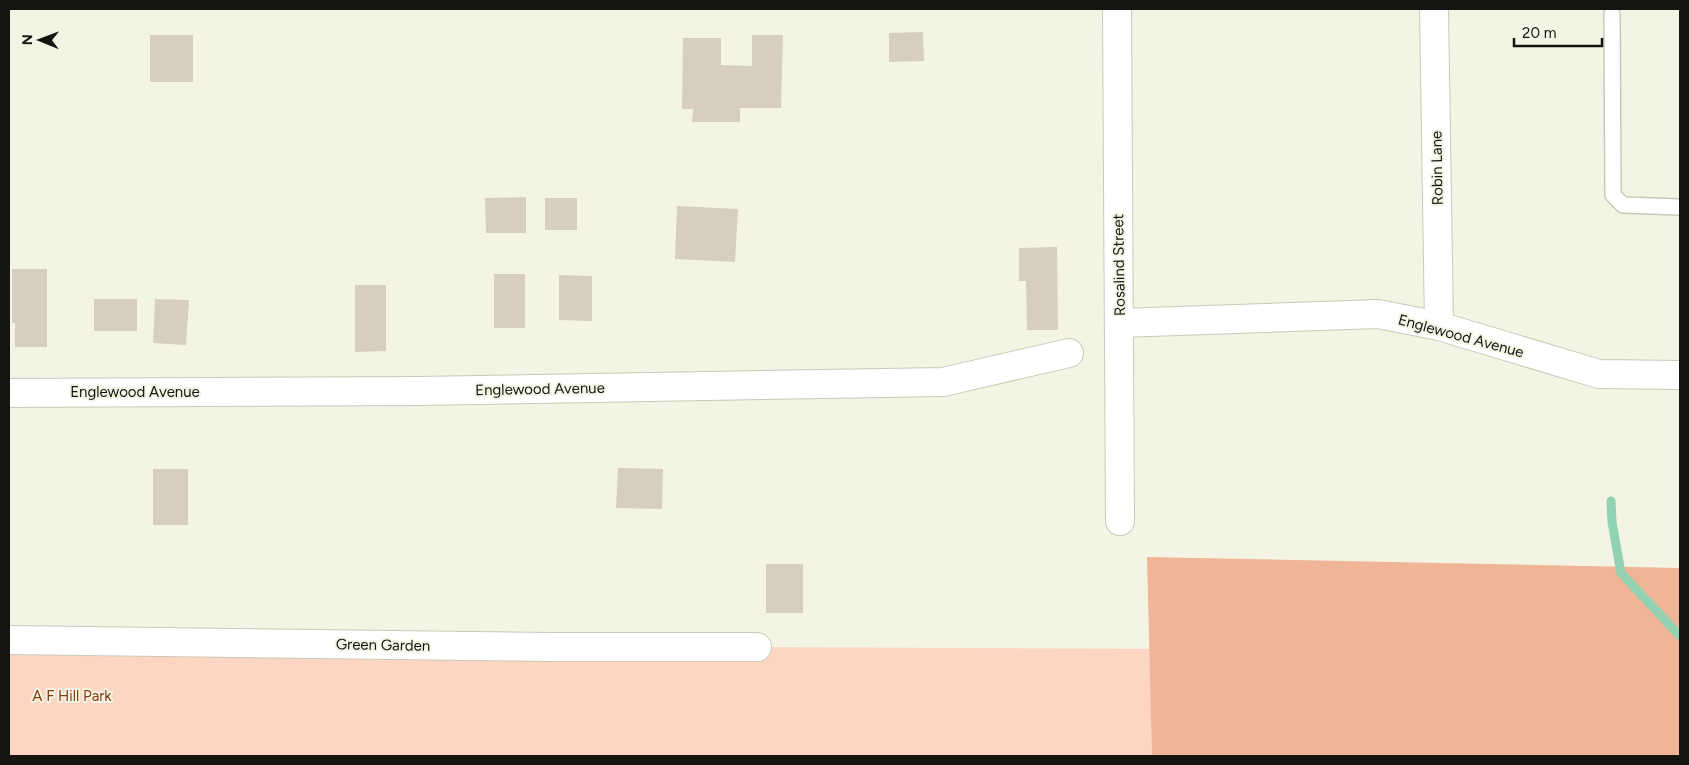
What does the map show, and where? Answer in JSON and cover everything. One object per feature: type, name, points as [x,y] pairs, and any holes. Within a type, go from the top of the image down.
[{"type":"street","name":"Rosalind Street","points":[[1116,9],[1120,323],[1120,521]]},
{"type":"street","name":"Robin Lane","points":[[1434,9],[1439,326]]},
{"type":"street","name":"Englewood Avenue","points":[[1120,323],[1378,314],[1439,326],[1599,374],[1680,375]]},
{"type":"street","name":"Englewood Avenue","points":[[9,393],[417,391],[943,382],[1069,353]]},
{"type":"street","name":"Green Garden","points":[[9,640],[563,647],[757,647]]},
{"type":"lane","points":[[1612,14],[1613,195],[1623,205],[1680,207]]},
{"type":"green space","name":"A F Hill Park","points":[[9,634],[757,647],[1150,649],[1152,756],[9,756]]},
{"type":"shaded area","points":[[1147,557],[1680,568],[1680,756],[1152,756]]},
{"type":"building","points":[[923,32],[924,61],[889,62],[889,33]]},
{"type":"building","points":[[150,35],[193,35],[193,82],[150,82]]},
{"type":"building","points":[[752,35],[783,35],[781,108],[740,108],[740,122],[692,122],[693,109],[682,109],[683,38],[721,38],[721,65],[752,66]]},
{"type":"building","points":[[526,197],[526,233],[486,233],[485,198]]},
{"type":"building","points":[[545,198],[577,198],[577,230],[545,230]]},
{"type":"building","points":[[677,206],[738,209],[735,262],[675,259]]},
{"type":"building","points":[[1057,247],[1058,330],[1027,330],[1026,281],[1019,281],[1019,248]]},
{"type":"building","points":[[12,269],[47,269],[47,347],[15,347],[15,323],[12,323]]},
{"type":"building","points":[[494,274],[525,274],[525,328],[494,328]]},
{"type":"building","points":[[559,275],[592,276],[592,321],[559,320]]},
{"type":"building","points":[[355,285],[386,285],[386,351],[355,352]]},
{"type":"building","points":[[94,299],[137,299],[137,331],[94,331]]},
{"type":"building","points":[[155,299],[189,300],[186,345],[153,343]]},
{"type":"building","points":[[618,468],[663,469],[662,509],[616,508]]},
{"type":"building","points":[[153,469],[188,469],[188,525],[153,525]]},
{"type":"building","points":[[766,564],[803,564],[803,613],[766,613]]},
{"type":"waterway","points":[[1611,501],[1612,522],[1621,573],[1680,636]]}]
